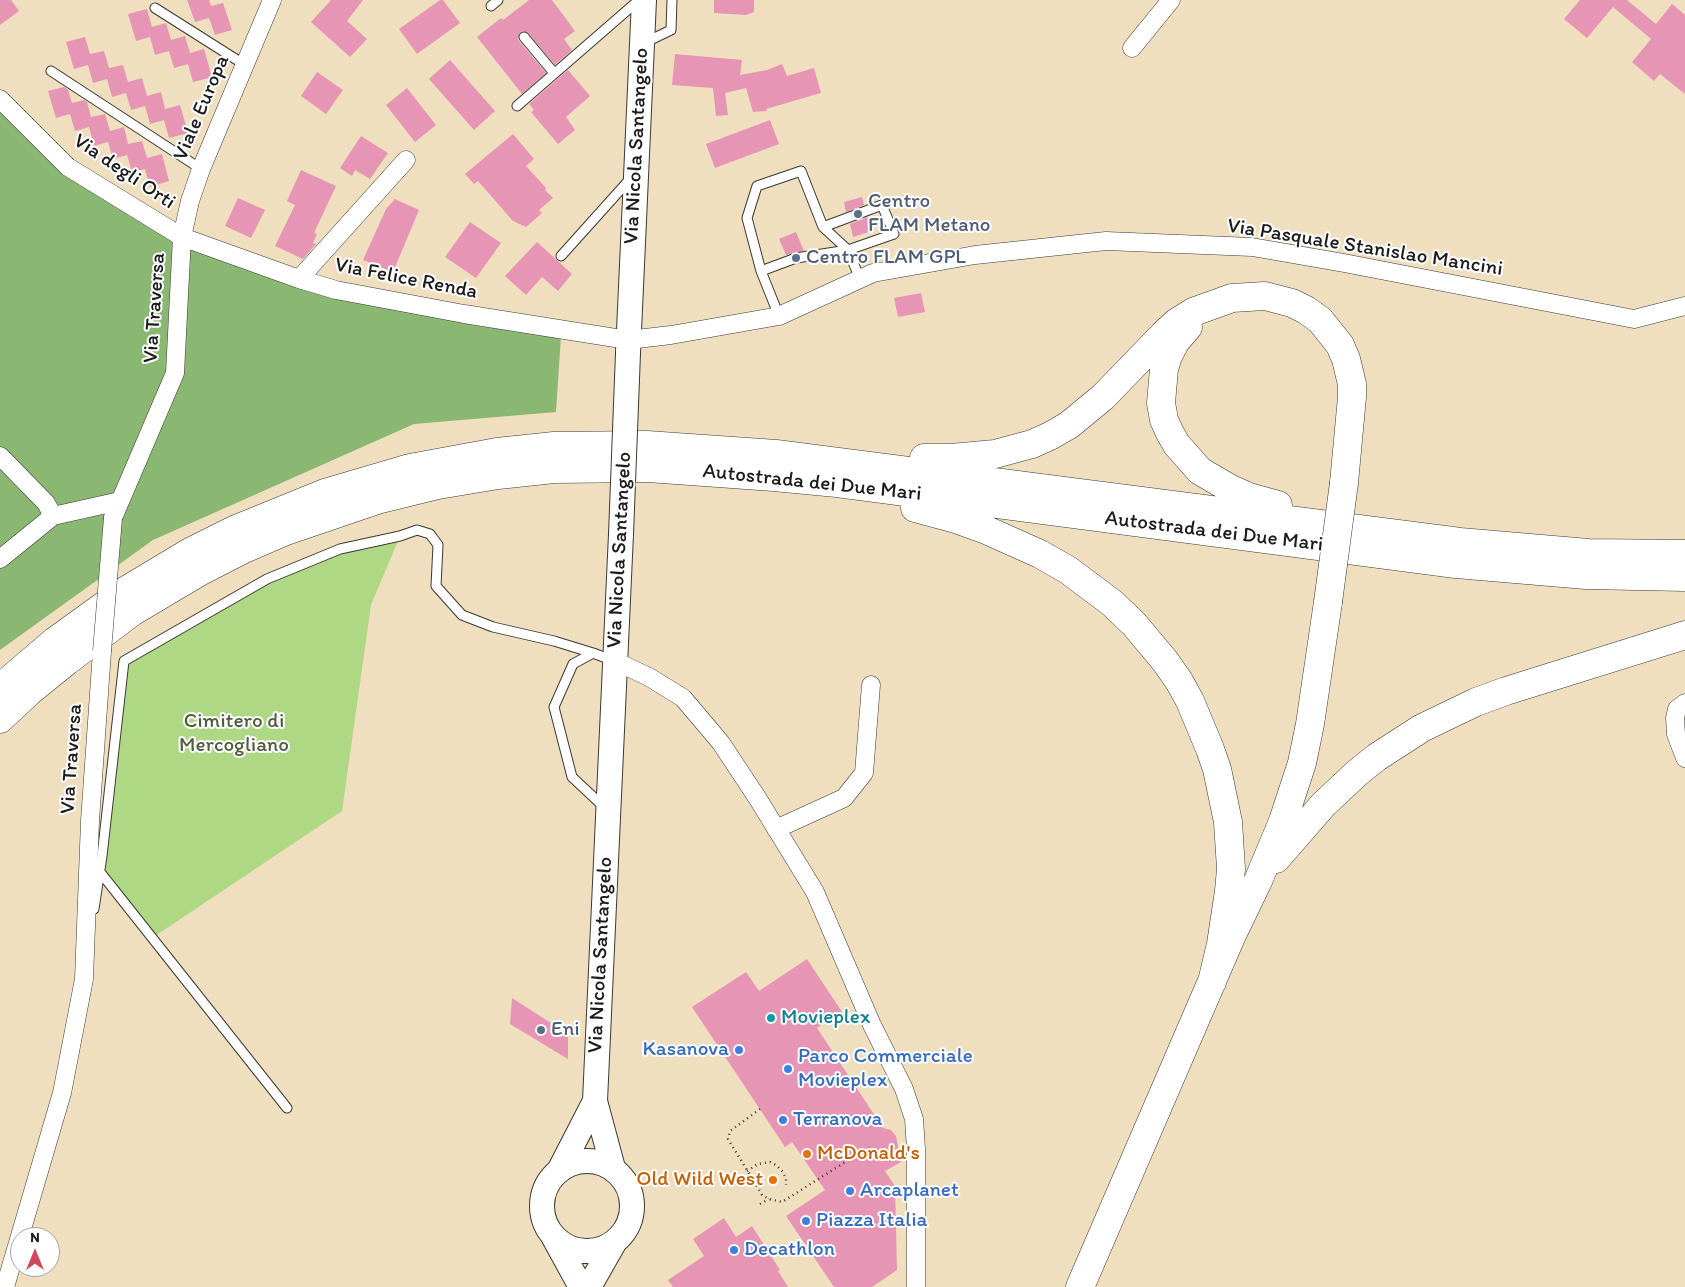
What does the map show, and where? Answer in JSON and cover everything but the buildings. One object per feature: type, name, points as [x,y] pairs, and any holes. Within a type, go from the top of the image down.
[{"type":"highway","points":[[410,468],[454,452],[496,443],[553,435],[600,433],[712,436],[912,458],[951,458],[995,454],[1032,444],[1069,425],[1103,398],[1177,322],[1213,304],[1247,296],[1265,296],[1278,299],[1306,310],[1320,320],[1332,333],[1346,359],[1352,384],[1350,434],[1316,693],[1302,763],[1283,821],[1258,881],[1212,982],[1080,1287]]},
{"type":"highway","points":[[1213,304],[1185,330],[1168,356],[1161,385],[1161,403],[1164,420],[1170,433],[1187,458],[1200,470],[1231,489],[1268,503],[1356,516],[1480,532],[1685,553]]},
{"type":"highway","name":"Autostrada dei Due Mari","points":[[0,688],[48,646],[94,612],[148,576],[234,530],[325,493],[410,468],[497,452],[554,446],[647,445],[712,448],[840,462],[1460,542],[1588,553],[1685,553]]},
{"type":"highway","points":[[554,468],[836,495],[900,505],[956,519],[993,532],[1040,554],[1091,586],[1134,624],[1166,661],[1190,701],[1205,734],[1217,769],[1228,822],[1231,869],[1226,914],[1212,982]]},
{"type":"highway","name":"Autostrada dei Due Mari","points":[[0,719],[66,661],[113,626],[160,595],[242,550],[286,531],[377,500],[438,485],[554,468],[648,468],[837,483],[1456,564],[1586,575],[1685,577]]},
{"type":"highway","points":[[1258,881],[1306,824],[1339,790],[1377,757],[1422,728],[1476,702],[1506,691],[1685,635]]},
{"type":"main road","name":"Via Nicola Santangelo","points":[[590,1287],[614,1243],[626,1231],[632,1218],[633,1204],[630,1190],[623,1178],[613,1168],[594,1101],[608,811],[604,657],[621,534],[644,0]]},
{"type":"main road","name":"Via Nicola Santangelo","points":[[581,1287],[544,1222],[542,1208],[543,1194],[550,1180],[560,1169],[594,1101]]},
{"type":"main road","points":[[560,1169],[586,1160],[600,1162],[613,1168]]},
{"type":"main road","points":[[552,1234],[562,1244],[574,1250],[588,1252],[602,1249],[614,1243]]},
{"type":"street","name":"Viale Europa","points":[[182,237],[190,201],[201,169],[272,0]]},
{"type":"street","points":[[1132,48],[1171,0]]},
{"type":"street","name":"Via degli Orti","points":[[0,99],[68,167],[182,237]]},
{"type":"street","points":[[298,279],[406,160]]},
{"type":"street","name":"Via Felice Renda","points":[[182,237],[298,279],[345,292],[628,346]]},
{"type":"street","name":"Via Traversa","points":[[5,1287],[62,1093],[84,979],[90,821],[113,518],[175,373],[182,237]]},
{"type":"street","name":"Via Pasquale Stanislao Mancini","points":[[628,346],[671,335],[779,316],[873,273],[976,255],[1106,241],[1252,247],[1634,319],[1685,306]]},
{"type":"street","points":[[0,456],[46,503],[54,516]]},
{"type":"street","points":[[0,559],[54,516],[120,501]]},
{"type":"street","points":[[604,657],[649,677],[683,698],[721,743],[815,892],[872,1025],[904,1089],[914,1119],[916,1149],[916,1287]]},
{"type":"street","points":[[776,829],[844,798],[864,773],[871,684]]},
{"type":"street","points":[[1685,704],[1677,709],[1675,718],[1676,734],[1685,758]]},
{"type":"lane","points":[[518,106],[639,0]]},
{"type":"lane","points":[[642,44],[671,30],[672,0]]},
{"type":"lane","points":[[155,8],[245,65]]},
{"type":"lane","points":[[524,38],[554,73]]},
{"type":"lane","points":[[51,71],[201,169]]},
{"type":"lane","points":[[779,316],[761,271],[747,218],[756,186],[801,171],[823,227],[848,250],[860,279]]},
{"type":"lane","points":[[561,256],[636,172]]},
{"type":"lane","points":[[761,271],[796,258],[848,250],[894,234],[882,205],[823,227]]},
{"type":"lane","points":[[84,979],[100,872],[124,661],[267,579],[340,550],[400,536],[417,530],[430,534],[438,545],[436,586],[462,615],[493,627],[554,641],[604,657]]},
{"type":"lane","points":[[604,657],[573,664],[554,707],[572,777],[608,811]]},
{"type":"lane","points":[[100,872],[287,1108]]},
{"type":"path","points":[[760,1110],[730,1131],[728,1139],[762,1195],[769,1198],[782,1202],[869,1147]]},
{"type":"path","points":[[747,1171],[758,1164],[770,1162],[783,1172],[786,1185]]},
{"type":"path","points":[[760,1204],[769,1198]]},
{"type":"green space","points":[[0,108],[61,170],[321,293],[561,336],[556,412],[414,424],[153,540],[0,650]]},
{"type":"green space","name":"Cimitero di Mercogliano","points":[[400,536],[371,605],[342,811],[152,938],[100,872],[124,661],[267,579],[340,549]]},
{"type":"place","name":"Centro FLAM Metano","points":[[858,214]]},
{"type":"place","name":"Centro FLAM GPL","points":[[796,258]]},
{"type":"place","name":"Movieplex","points":[[771,1018]]},
{"type":"place","name":"Eni","points":[[541,1030]]},
{"type":"place","name":"Kasanova","points":[[739,1050]]},
{"type":"place","name":"Parco Commerciale Movieplex","points":[[788,1069]]},
{"type":"place","name":"Terranova","points":[[783,1120]]},
{"type":"place","name":"McDonald's","points":[[807,1154]]},
{"type":"place","name":"Old Wild West","points":[[773,1180]]},
{"type":"place","name":"Arcaplanet","points":[[850,1191]]},
{"type":"place","name":"Piazza Italia","points":[[806,1221]]},
{"type":"place","name":"Decathlon","points":[[734,1250]]}]
